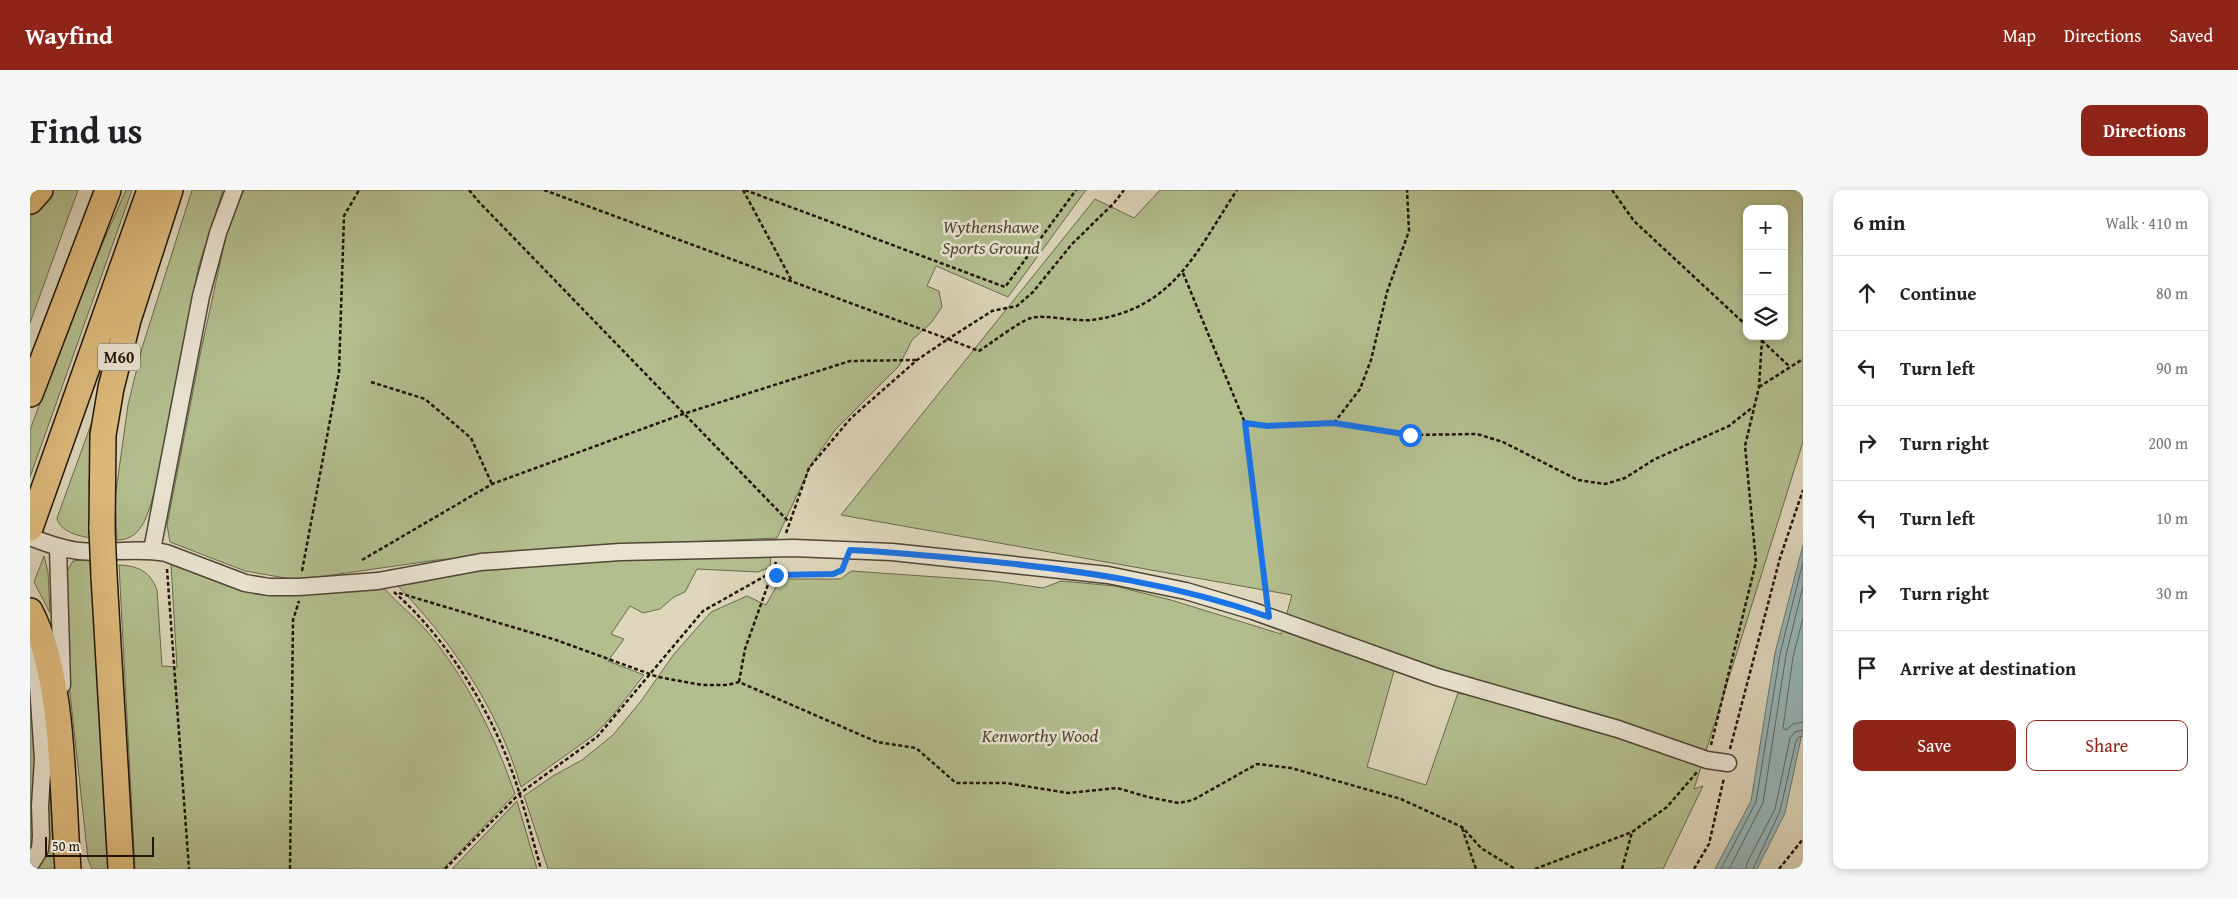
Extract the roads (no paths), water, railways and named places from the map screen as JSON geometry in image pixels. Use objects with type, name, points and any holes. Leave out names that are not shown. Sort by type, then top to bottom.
[{"type":"highway","points":[[30,201],[40,190]]},
{"type":"highway","points":[[30,394],[108,190]]},
{"type":"highway","name":"M60","points":[[30,528],[150,190]]},
{"type":"highway","name":"M60","points":[[121,869],[102,529],[103,435],[111,388],[128,320],[170,190]]},
{"type":"highway","points":[[30,611],[44,649],[52,685],[61,751],[68,869]]},
{"type":"lane","points":[[159,551],[202,296],[218,233],[234,190]]},
{"type":"lane","points":[[30,537],[58,548],[81,551],[159,551],[245,582],[269,587],[302,587],[378,581],[481,562],[620,552],[781,548],[892,552],[1108,575],[1186,591],[1269,617],[1438,677],[1618,729],[1707,760],[1728,763]]},
{"type":"lane","points":[[58,548],[63,710],[61,751]]},
{"type":"lane","points":[[30,648],[38,670],[42,758],[40,806],[42,836],[40,849],[30,865]]},
{"type":"water","points":[[1803,545],[1803,729],[1785,813],[1757,869],[1715,869],[1751,801],[1775,653]]},
{"type":"park label","name":"Wythenshawe Sports Ground","points":[[991,237]]},
{"type":"park label","name":"Kenworthy Wood","points":[[1040,736]]}]
